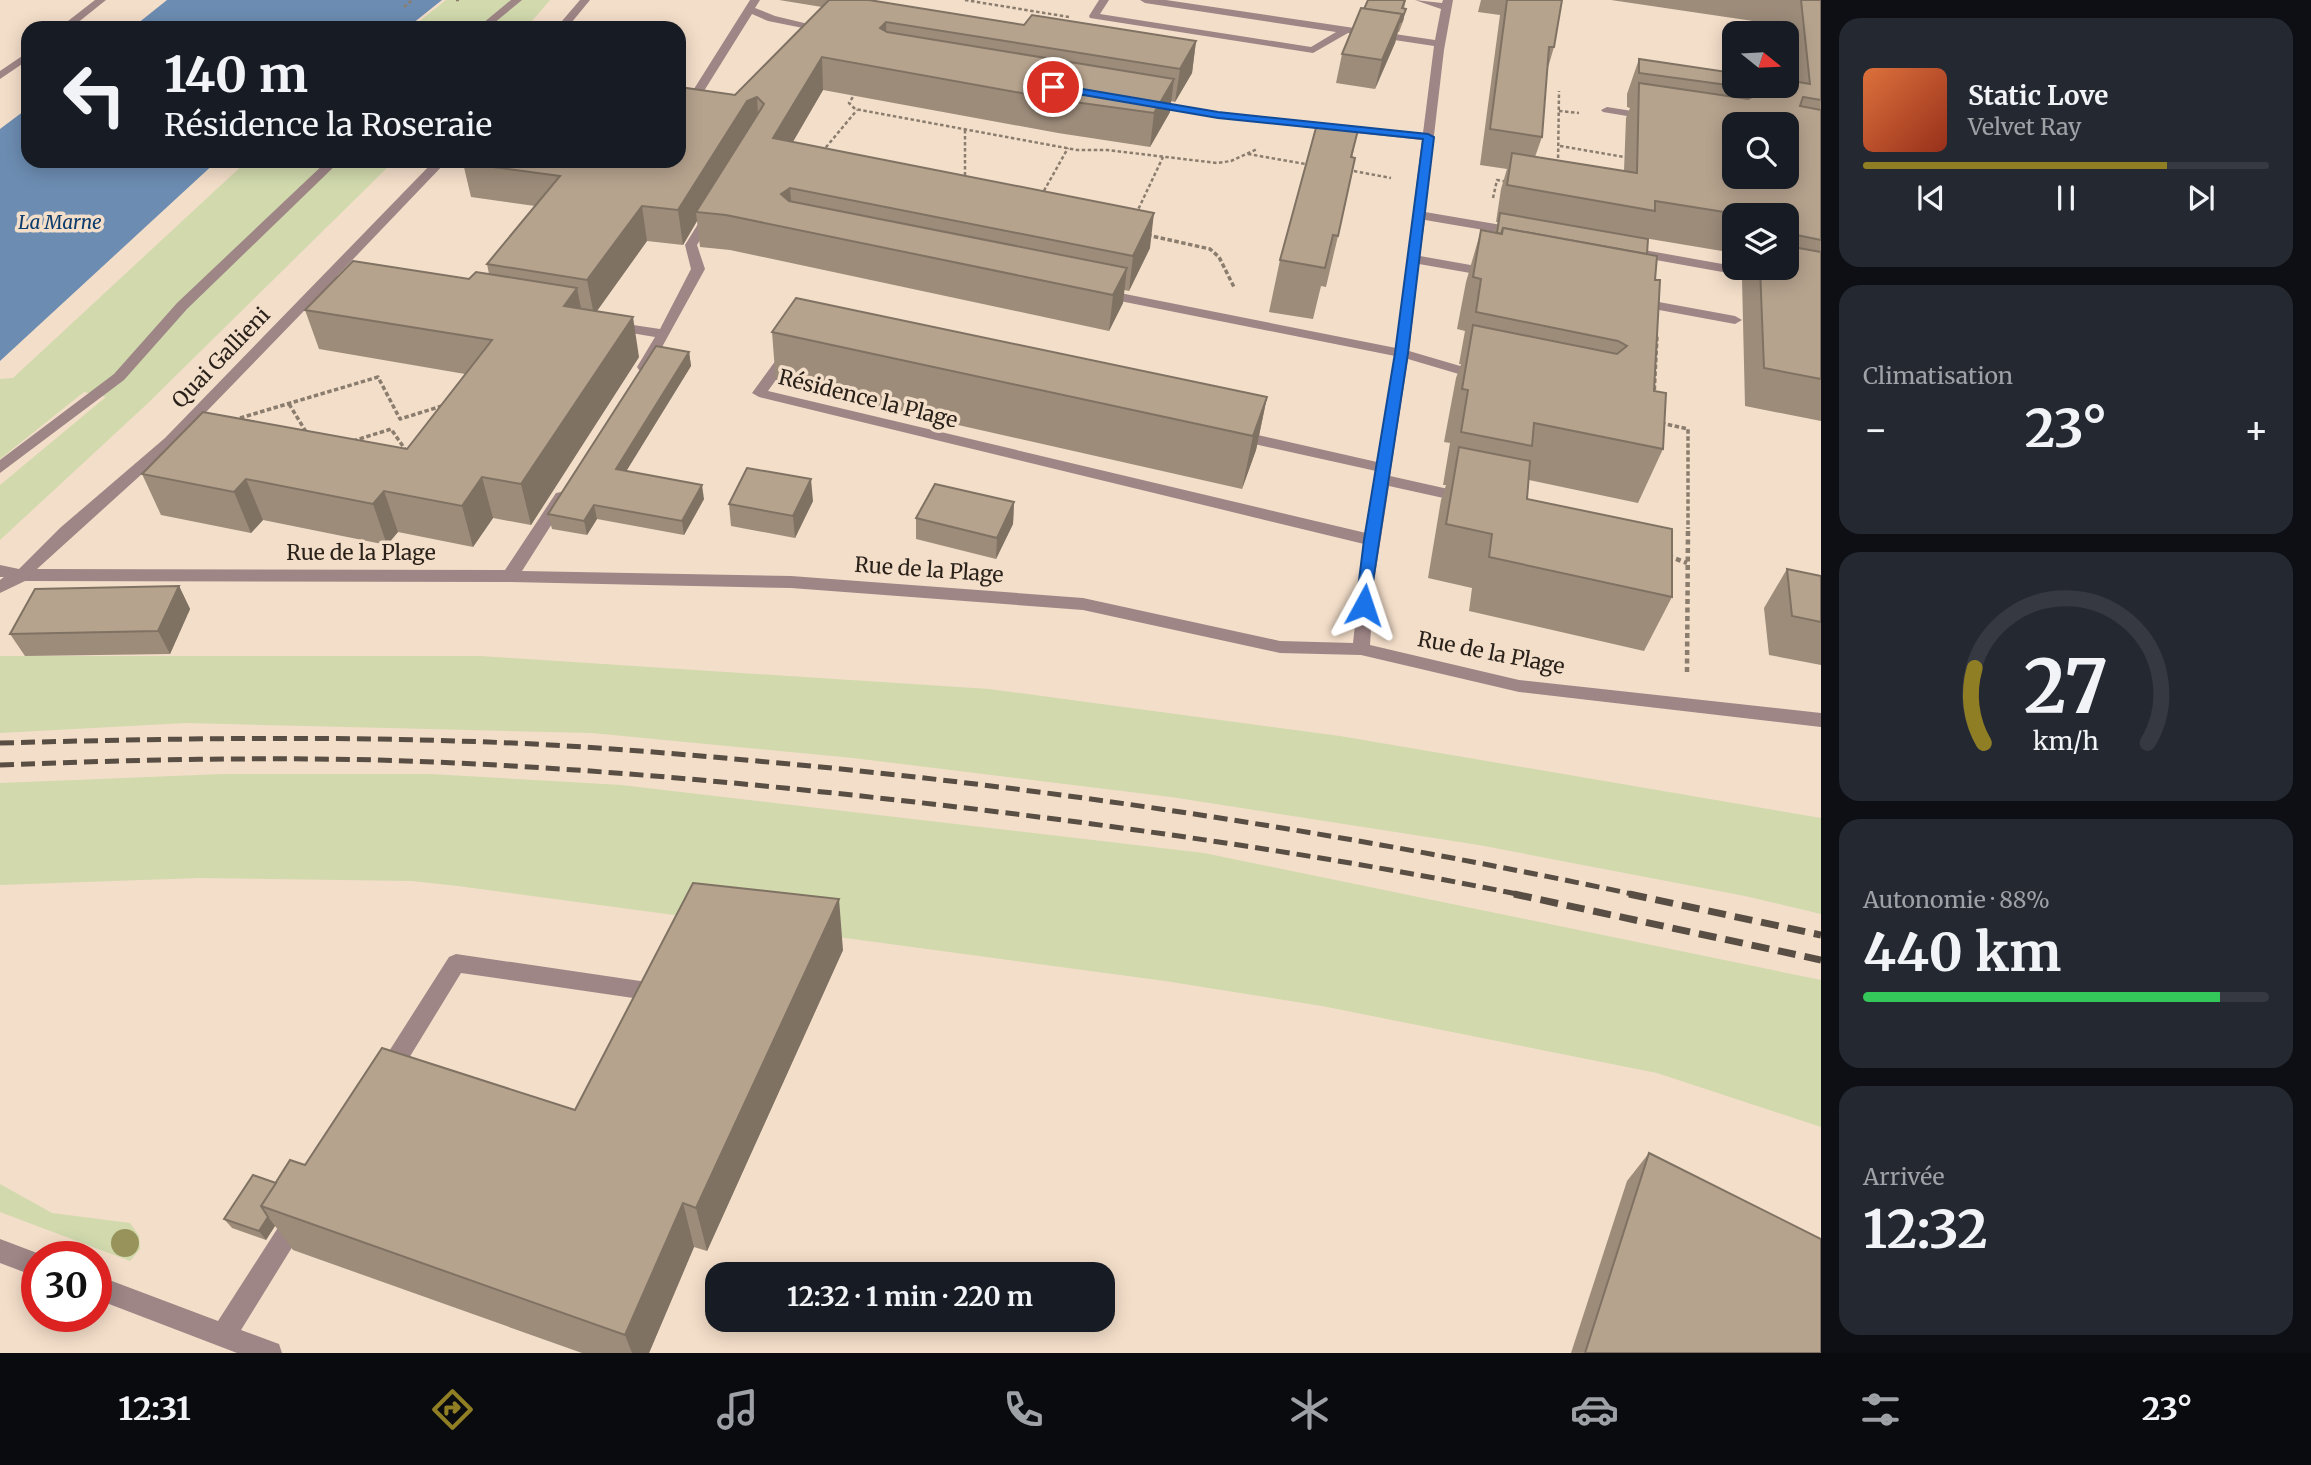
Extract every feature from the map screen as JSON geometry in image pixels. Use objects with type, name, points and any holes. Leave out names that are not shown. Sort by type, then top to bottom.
[{"type":"street","points":[[73,21],[101,0]]},
{"type":"street","points":[[491,21],[517,0]]},
{"type":"street","points":[[567,21],[585,0]]},
{"type":"street","points":[[1104,0],[1094,16],[1313,50],[1346,30]]},
{"type":"street","points":[[1145,0],[1440,44]]},
{"type":"street","points":[[1361,649],[1371,540],[1402,353],[1447,4],[1419,0]]},
{"type":"street","points":[[714,108],[700,106],[693,100],[752,4],[772,19],[820,28],[812,38]]},
{"type":"street","points":[[0,76],[21,60]]},
{"type":"street","points":[[1135,101],[1218,115],[1428,137]]},
{"type":"street","points":[[1606,110],[1658,118]]},
{"type":"street","points":[[0,468],[119,377],[182,306],[327,168]]},
{"type":"street","name":"Quai Gallieni","points":[[22,575],[184,425],[434,168]]},
{"type":"street","points":[[635,380],[664,334],[698,269],[691,245],[718,201]]},
{"type":"street","points":[[1419,215],[1528,234]]},
{"type":"street","points":[[1621,250],[1722,268]]},
{"type":"street","points":[[1413,259],[1501,275]]},
{"type":"street","points":[[327,278],[377,286]]},
{"type":"street","points":[[1089,290],[1402,353],[1463,373],[1489,378]]},
{"type":"street","points":[[1619,299],[1735,320]]},
{"type":"street","points":[[596,323],[664,334]]},
{"type":"street","name":"Résidence la Plage","points":[[799,337],[759,393],[1371,540]]},
{"type":"street","points":[[1217,431],[1479,501]]},
{"type":"street","points":[[510,576],[569,484]]},
{"type":"street","name":"Rue de la Plage","points":[[0,571],[22,575],[510,576],[791,582],[1083,604],[1280,647],[1361,649],[1519,686],[1821,720]]},
{"type":"street","points":[[0,587],[22,575]]},
{"type":"street","points":[[377,1090],[456,963],[648,991]]},
{"type":"street","points":[[223,1335],[305,1205]]},
{"type":"street","points":[[0,1251],[21,1259]]},
{"type":"street","points":[[112,1293],[270,1353]]},
{"type":"path","points":[[404,7],[412,0]]},
{"type":"path","points":[[965,0],[1073,18],[1094,16]]},
{"type":"path","points":[[860,88],[849,103],[849,106],[857,110],[1068,148],[1217,163],[1247,154],[1308,125]]},
{"type":"path","points":[[1557,168],[1560,146],[1559,92]]},
{"type":"path","points":[[817,158],[857,110]]},
{"type":"path","points":[[958,187],[966,178],[965,130]]},
{"type":"path","points":[[1560,146],[1640,159]]},
{"type":"path","points":[[1038,203],[1068,148]]},
{"type":"path","points":[[1247,154],[1313,165]]},
{"type":"path","points":[[1132,222],[1163,157]]},
{"type":"path","points":[[1339,169],[1423,183]]},
{"type":"path","points":[[1488,226],[1497,180],[1515,183]]},
{"type":"path","points":[[1030,191],[1043,193]]},
{"type":"path","points":[[1140,233],[1210,249],[1219,257],[1251,324]]},
{"type":"path","points":[[1653,408],[1659,307]]},
{"type":"path","points":[[184,425],[229,421],[378,377],[400,419]]},
{"type":"path","points":[[342,445],[391,429],[400,419],[449,403]]},
{"type":"path","points":[[289,404],[312,443]]},
{"type":"path","points":[[1653,421],[1688,429],[1687,673]]},
{"type":"path","points":[[391,429],[410,457]]},
{"type":"path","points":[[1661,554],[1687,563]]},
{"type":"green space","points":[[446,0],[550,0],[532,21],[420,21]]},
{"type":"green space","points":[[239,168],[387,168],[147,404],[0,540],[0,485],[106,397],[84,392],[0,459],[0,379],[13,378]]},
{"type":"green space","points":[[0,656],[480,656],[989,689],[1340,736],[1821,818],[1821,914],[1745,896],[1479,845],[1171,797],[853,758],[592,733],[186,723],[0,733]]},
{"type":"green space","points":[[223,774],[430,774],[621,785],[1204,853],[1821,980],[1821,1127],[1657,1073],[1322,1006],[1165,981],[458,886],[412,881],[199,878],[0,885],[0,783]]},
{"type":"green space","points":[[0,1184],[52,1213],[130,1223],[139,1236],[140,1249],[130,1261],[112,1254],[112,1241],[77,1241],[0,1212]]},
{"type":"water","points":[[167,0],[442,0],[416,21],[141,21]]},
{"type":"water","name":"La Marne","points":[[21,113],[21,168],[209,168],[0,361],[0,129]]},
{"type":"building","points":[[829,0],[869,0],[1024,25],[1032,15],[1196,41],[1180,69],[886,22],[880,28],[887,32],[1174,79],[1154,113],[1060,100],[822,57],[773,138],[1154,213],[1133,256],[790,188],[781,194],[789,201],[1127,268],[1113,295],[726,215],[696,212],[764,104],[757,97],[747,101],[678,210],[642,206],[587,280],[487,264],[560,176],[500,168],[686,168],[686,88],[735,95]]},
{"type":"building","points":[[1368,0],[1405,0],[1402,8],[1406,9],[1401,22],[1402,14],[1364,9]]},
{"type":"building","points":[[1507,0],[1562,0],[1554,47],[1549,47],[1542,137],[1490,129]]},
{"type":"building","points":[[1801,0],[1821,0],[1821,100],[1803,97],[1800,106],[1821,110],[1821,240],[1799,235],[1799,203],[1722,203],[1722,212],[1655,201],[1655,211],[1507,185],[1512,153],[1637,173],[1639,83],[1722,95],[1722,98],[1799,98],[1799,82],[1810,84]]},
{"type":"building","points":[[1361,8],[1402,14],[1382,60],[1342,54]]},
{"type":"building","points":[[1639,59],[1722,71],[1722,84],[1639,73]]},
{"type":"building","points":[[1317,124],[1358,130],[1351,157],[1355,158],[1338,236],[1333,235],[1325,268],[1280,260]]},
{"type":"building","points":[[1500,213],[1648,239],[1647,254],[1503,228],[1501,234],[1497,233]]},
{"type":"building","points":[[1503,228],[1657,256],[1655,280],[1660,280],[1654,391],[1666,393],[1663,449],[1534,423],[1532,446],[1461,432],[1468,390],[1462,389],[1473,325],[1617,354],[1627,346],[1618,341],[1476,312],[1481,279],[1473,277],[1481,230],[1502,234]]},
{"type":"building","points":[[1799,248],[1821,252],[1821,379],[1764,368],[1760,280],[1799,280]]},
{"type":"building","points":[[353,261],[469,279],[476,272],[577,288],[564,306],[633,317],[521,484],[482,477],[462,506],[384,491],[373,504],[246,479],[234,492],[142,474],[203,412],[407,449],[492,340],[305,310]]},
{"type":"building","points":[[796,298],[1267,397],[1253,436],[772,332]]},
{"type":"building","points":[[656,346],[689,352],[616,469],[702,485],[682,521],[594,505],[584,521],[548,514]]},
{"type":"building","points":[[1459,447],[1530,461],[1527,499],[1672,529],[1672,597],[1489,557],[1492,534],[1446,524]]},
{"type":"building","points":[[747,468],[811,479],[793,516],[729,504]]},
{"type":"building","points":[[935,484],[1014,502],[997,538],[916,518]]},
{"type":"building","points":[[1787,569],[1821,576],[1821,622],[1792,616]]},
{"type":"building","points":[[179,586],[158,631],[10,634],[35,589]]},
{"type":"building","points":[[693,883],[839,899],[696,1208],[683,1203],[625,1335],[261,1206],[290,1160],[305,1165],[382,1048],[575,1110]]},
{"type":"building","points":[[1649,1153],[1821,1239],[1821,1353],[1585,1353]]},
{"type":"building","points":[[253,1175],[276,1183],[261,1206],[268,1217],[259,1231],[224,1219]]},
{"type":"railway","points":[[0,743],[228,739],[500,742],[811,766],[1019,789],[1226,819],[1432,854],[1637,895]]},
{"type":"railway","points":[[0,765],[188,760],[377,760],[681,778],[908,801],[1118,828],[1321,858],[1522,895]]},
{"type":"railway","points":[[1514,894],[1821,960]]},
{"type":"railway","points":[[1629,894],[1821,935]]},
{"type":"route","points":[[1053,87],[1218,115],[1428,137],[1402,353],[1371,540],[1364,605]]}]
